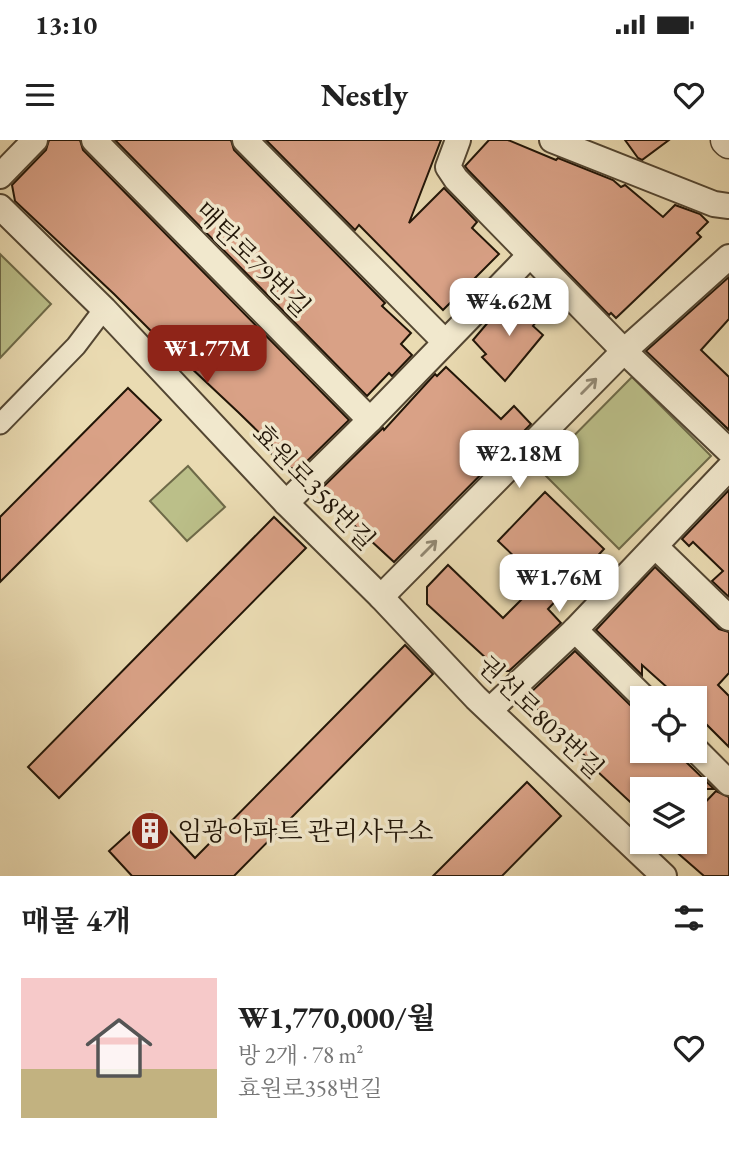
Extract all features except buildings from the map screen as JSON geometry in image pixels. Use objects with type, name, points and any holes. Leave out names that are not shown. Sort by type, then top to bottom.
[{"type":"street","points":[[0,176],[36,140]]},
{"type":"street","name":"매탄로79번길","points":[[94,140],[370,420]]},
{"type":"street","points":[[245,140],[445,342]]},
{"type":"street","points":[[458,140],[448,167],[456,179],[624,351],[729,451]]},
{"type":"street","points":[[552,140],[714,204],[729,206]]},
{"type":"street","name":"효원로358번길","points":[[0,207],[104,309],[286,503],[381,597]]},
{"type":"street","points":[[286,503],[530,255]]},
{"type":"street","points":[[381,597],[624,351],[729,257]]},
{"type":"street","points":[[0,424],[76,346],[104,309]]},
{"type":"street","points":[[490,710],[575,630],[729,468]]},
{"type":"street","points":[[656,547],[729,618]]},
{"type":"street","name":"권선로803번길","points":[[381,597],[476,698],[664,876]]},
{"type":"street","points":[[575,630],[632,686]]},
{"type":"street","points":[[707,761],[729,783]]},
{"type":"green space","points":[[0,254],[51,304],[0,358]]},
{"type":"green space","points":[[632,377],[711,456],[619,549],[540,470]]},
{"type":"green space","points":[[188,466],[225,507],[187,541],[150,501]]},
{"type":"place","name":"임광아파트 관리사무소","points":[[150,831]]}]
